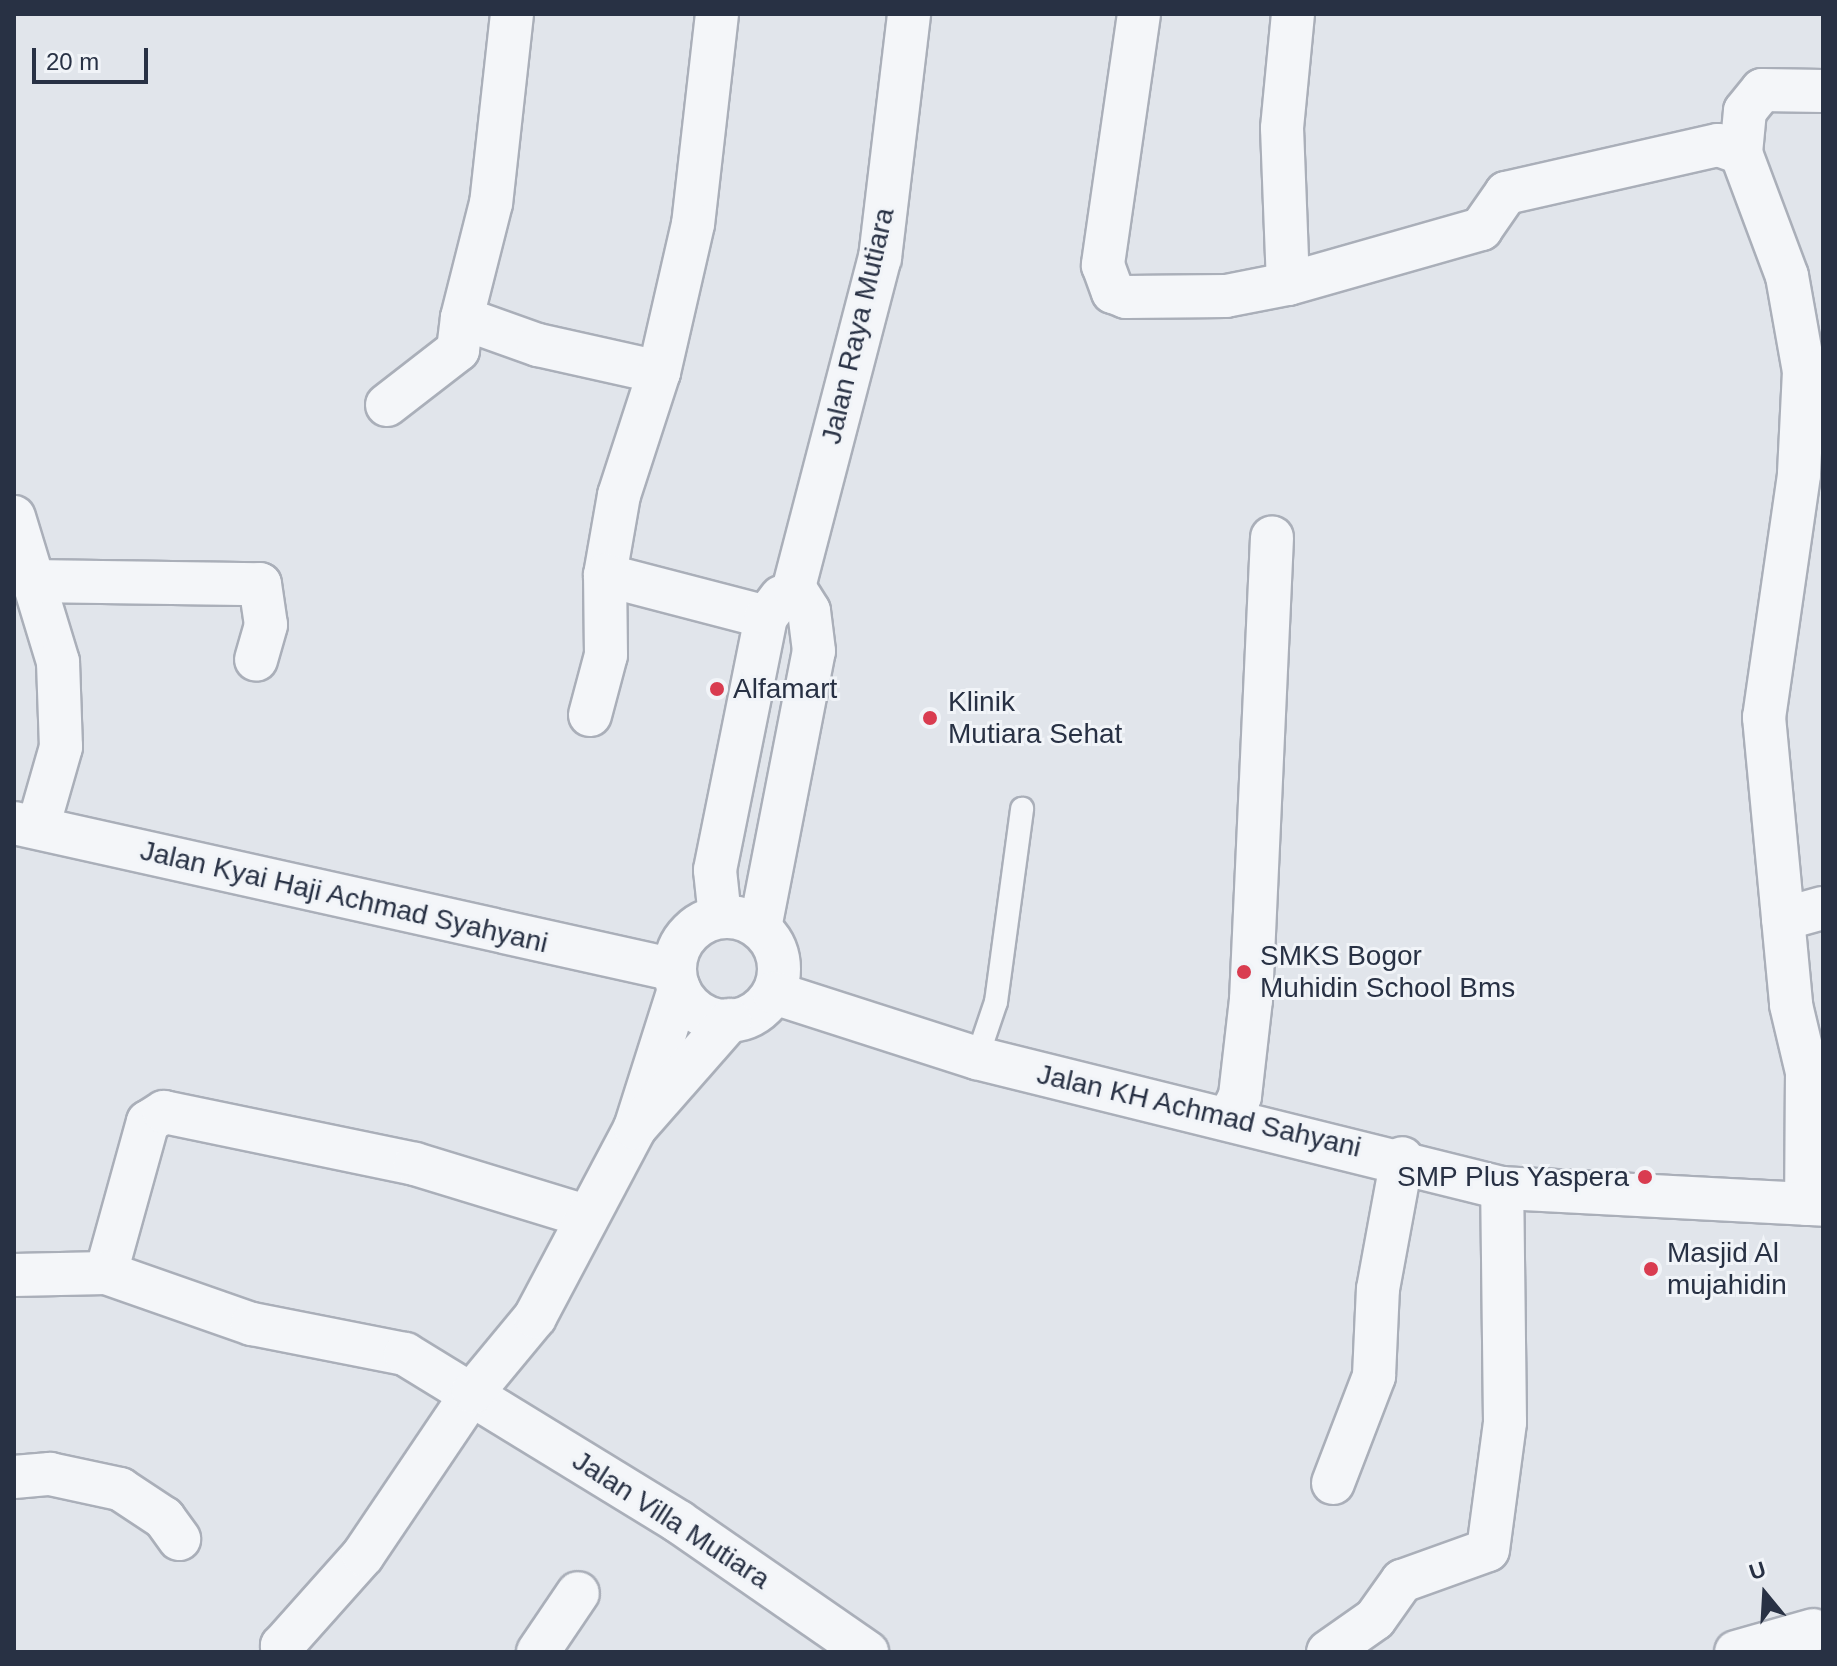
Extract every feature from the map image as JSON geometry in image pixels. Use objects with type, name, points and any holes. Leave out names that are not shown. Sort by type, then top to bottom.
[{"type":"street","points":[[387,405],[458,350],[462,318],[491,203],[512,14]]},
{"type":"street","points":[[590,715],[606,655],[605,575],[619,495],[659,372],[693,224],[717,14]]},
{"type":"street","name":"Jalan Raya Mutiara","points":[[794,587],[880,258],[909,14]]},
{"type":"street","points":[[1139,14],[1105,281],[1126,297],[1176,298],[1288,284],[1481,229],[1506,193],[1718,145],[1741,153]]},
{"type":"street","points":[[1288,284],[1282,128],[1293,14]]},
{"type":"street","points":[[1815,1205],[1807,1072],[1791,1005],[1764,717],[1799,475],[1804,371],[1787,276],[1741,153],[1745,111],[1762,90],[1823,91]]},
{"type":"street","points":[[462,318],[538,345],[659,372]]},
{"type":"street","points":[[14,517],[31,581],[53,633],[60,733],[26,825]]},
{"type":"street","points":[[1230,1116],[1240,1096],[1251,1000],[1272,537]]},
{"type":"street","points":[[605,575],[766,617]]},
{"type":"street","points":[[31,581],[260,584],[266,625],[256,660]]},
{"type":"street","points":[[285,1652],[282,1646],[313,1619],[473,1392],[535,1317],[585,1216],[635,1128],[730,1020],[763,1007],[774,993],[778,958],[760,928],[814,651],[809,611],[794,587],[766,617],[715,870],[720,917]]},
{"type":"street","name":"Jalan Kyai Haji Achmad Syahyani","points":[[26,825],[677,979]]},
{"type":"street","points":[[1783,919],[1823,908]]},
{"type":"street","points":[[635,1128],[677,979],[683,941],[720,917],[760,928]]},
{"type":"street","points":[[677,979],[700,1013],[730,1020]]},
{"type":"street","name":"Jalan KH Achmad Sahyani","points":[[774,993],[977,1058],[1402,1158],[1502,1188],[1815,1205]]},
{"type":"street","points":[[14,1275],[106,1273],[148,1122],[164,1112],[415,1164],[585,1216]]},
{"type":"street","points":[[1333,1483],[1374,1376],[1378,1289],[1402,1158]]},
{"type":"street","points":[[1328,1652],[1375,1619],[1402,1581],[1488,1550],[1505,1422],[1502,1188]]},
{"type":"street","name":"Jalan Villa Mutiara","points":[[106,1273],[252,1324],[405,1354],[473,1392],[867,1652]]},
{"type":"street","points":[[14,1477],[50,1474],[120,1489],[164,1518],[179,1539]]},
{"type":"street","points":[[538,1652],[578,1593]]},
{"type":"street","points":[[1736,1652],[1813,1630]]},
{"type":"lane","points":[[977,1058],[996,1002],[1022,809]]},
{"type":"place","name":"Alfamart","points":[[717,689]]},
{"type":"place","name":"Klinik Mutiara Sehat","points":[[930,718]]},
{"type":"place","name":"SMKS Bogor Muhidin School Bms","points":[[1244,972]]},
{"type":"place","name":"SMP Plus Yaspera","points":[[1645,1177]]},
{"type":"place","name":"Masjid Al mujahidin","points":[[1651,1269]]}]
